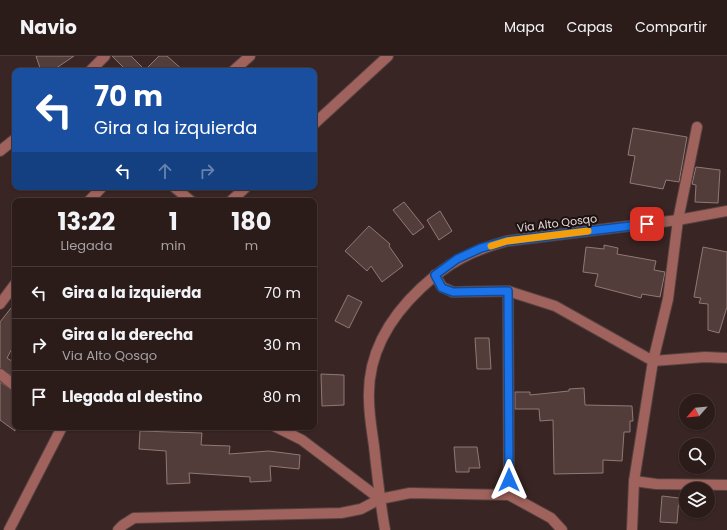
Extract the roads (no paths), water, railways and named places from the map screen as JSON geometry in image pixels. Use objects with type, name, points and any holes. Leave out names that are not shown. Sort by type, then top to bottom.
[{"type":"street","points":[[93,68],[105,56]]},
{"type":"street","points":[[236,68],[250,56]]},
{"type":"street","points":[[317,121],[388,56]]},
{"type":"street","points":[[632,530],[634,481],[653,361],[668,299],[678,220],[697,127]]},
{"type":"street","points":[[0,151],[12,141]]},
{"type":"street","points":[[92,198],[98,190]]},
{"type":"street","points":[[178,190],[187,198]]},
{"type":"street","points":[[234,198],[243,190]]},
{"type":"street","name":"Via Alto Qosqo","points":[[385,530],[369,400],[371,368],[377,349],[387,327],[400,310],[435,275],[457,259],[481,248],[507,241],[678,220],[727,211]]},
{"type":"street","points":[[435,275],[442,288],[453,292],[508,291],[555,306],[653,361],[705,357],[727,358]]},
{"type":"street","points":[[0,304],[12,288]]},
{"type":"street","points":[[508,291],[509,495]]},
{"type":"street","points":[[0,374],[12,384]]},
{"type":"street","points":[[9,530],[60,430]]},
{"type":"street","points":[[282,430],[302,440],[380,499]]},
{"type":"street","points":[[634,481],[656,484],[727,485]]},
{"type":"street","points":[[118,530],[134,518],[341,513],[361,509],[380,499],[410,493],[509,495],[551,518],[562,530]]}]
